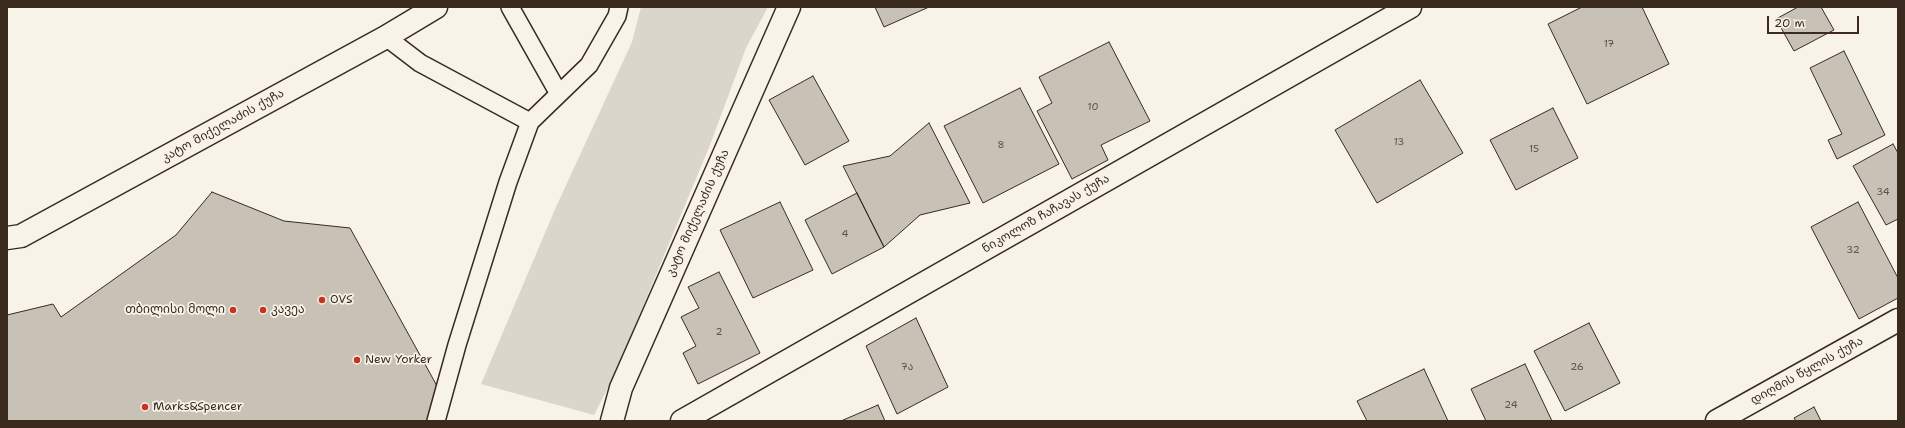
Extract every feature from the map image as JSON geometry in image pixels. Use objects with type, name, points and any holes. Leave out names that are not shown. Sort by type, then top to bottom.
[{"type":"street","name":"კატო მიქელაძის ქუჩა","points":[[7,238],[21,236],[386,37],[436,7]]},
{"type":"street","name":"კატო მიქელაძის ქუჩა","points":[[612,421],[621,388],[789,7]]},
{"type":"street","name":"ნიკოლოზ ჩაჩავას ქუჩა","points":[[682,421],[1410,7]]},
{"type":"street","name":"დიღმის წყლის ქუჩა","points":[[1717,421],[1898,320]]},
{"type":"lane","points":[[510,7],[559,94]]},
{"type":"lane","points":[[436,421],[457,345],[508,182],[530,122],[589,65],[617,16],[619,7]]},
{"type":"lane","points":[[386,37],[420,63],[530,122]]},
{"type":"shaded area","points":[[641,7],[768,7],[746,48],[710,145],[614,376],[594,415],[481,384],[556,207],[632,42]]},
{"type":"building","points":[[875,7],[929,7],[884,27]]},
{"type":"building","points":[[1582,7],[1642,7],[1669,64],[1587,104],[1548,24]]},
{"type":"building","points":[[1798,7],[1821,7],[1834,30],[1794,51],[1776,19]]},
{"type":"building","points":[[1109,42],[1150,121],[1101,145],[1108,160],[1072,179],[1037,111],[1052,103],[1039,77]]},
{"type":"building","points":[[1844,51],[1885,135],[1837,159],[1828,140],[1842,134],[1810,68]]},
{"type":"building","points":[[813,76],[849,141],[805,165],[769,100]]},
{"type":"building","points":[[1420,80],[1463,153],[1377,203],[1335,130]]},
{"type":"building","points":[[1020,88],[1059,164],[983,203],[944,126]]},
{"type":"building","points":[[1553,108],[1578,158],[1516,190],[1490,140]]},
{"type":"building","points":[[929,123],[970,203],[920,215],[884,247],[843,166],[890,156]]},
{"type":"building","points":[[1893,144],[1898,153],[1898,219],[1886,225],[1853,166]]},
{"type":"building","name":"თბილისი მოლი","points":[[212,192],[284,221],[350,228],[437,386],[427,421],[7,421],[7,315],[53,304],[61,317],[176,235]]},
{"type":"building","points":[[857,193],[884,247],[832,274],[805,220]]},
{"type":"building","points":[[780,202],[813,270],[753,298],[720,230]]},
{"type":"building","points":[[1858,202],[1898,278],[1898,298],[1859,319],[1811,227]]},
{"type":"building","points":[[719,272],[760,353],[698,384],[683,353],[696,346],[681,317],[699,308],[688,287]]},
{"type":"building","points":[[916,318],[948,387],[897,414],[866,346]]},
{"type":"building","points":[[1589,323],[1620,383],[1565,411],[1534,351]]},
{"type":"building","points":[[1525,364],[1552,421],[1486,421],[1471,389]]},
{"type":"building","points":[[1424,369],[1448,421],[1367,421],[1357,401]]},
{"type":"building","points":[[878,405],[885,421],[841,421]]},
{"type":"building","points":[[1814,407],[1821,421],[1796,421],[1794,418]]},
{"type":"place","name":"OVS","points":[[322,300]]},
{"type":"place","name":"თბილისი მოლი","points":[[233,310]]},
{"type":"place","name":"კავეა","points":[[263,310]]},
{"type":"place","name":"New Yorker","points":[[357,360]]},
{"type":"place","name":"Marks&Spencer","points":[[145,407]]}]
